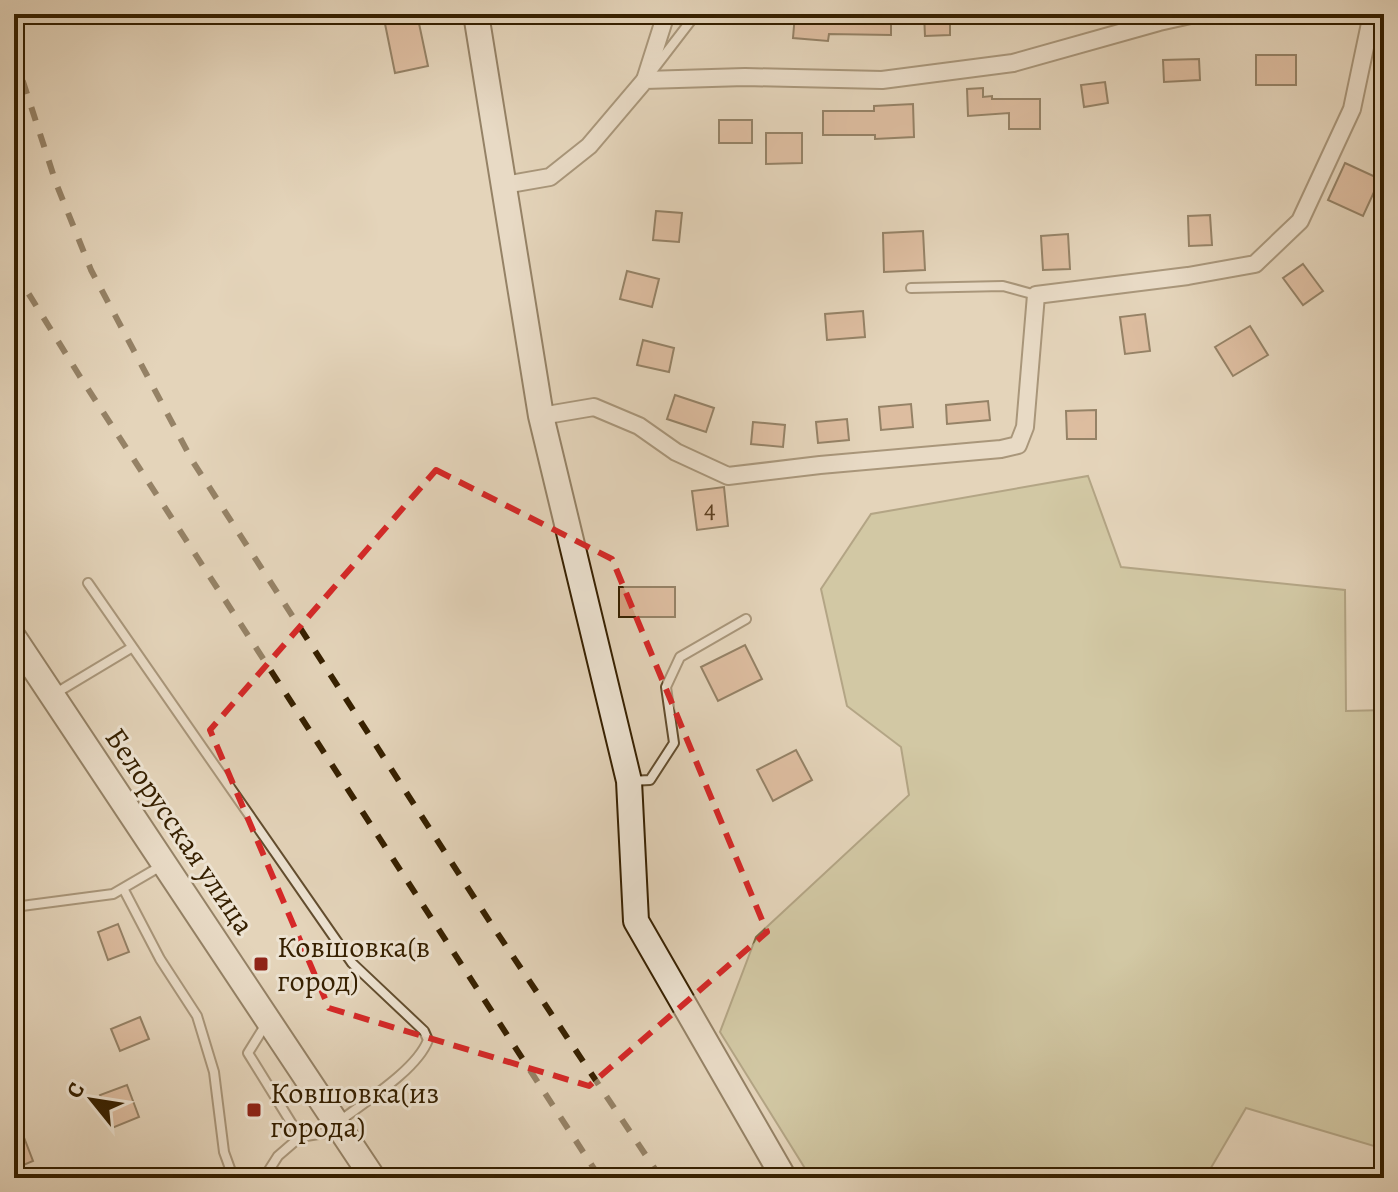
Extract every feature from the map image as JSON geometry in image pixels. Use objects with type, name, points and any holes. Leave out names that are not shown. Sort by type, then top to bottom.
[{"type":"street","points":[[476,14],[541,416],[629,781],[636,921],[784,1178]]},
{"type":"street","points":[[505,185],[550,177],[589,146],[645,80],[666,14]]},
{"type":"street","points":[[645,80],[745,77],[882,80],[1013,63],[1195,14]]},
{"type":"street","points":[[541,416],[594,407],[639,426],[676,452],[728,476],[1018,445],[1025,427],[1036,295],[1255,264],[1300,221],[1352,109],[1367,16]]},
{"type":"street","name":"Белорусская улица","points":[[14,638],[373,1178]]},
{"type":"lane","points":[[645,80],[696,14]]},
{"type":"lane","points":[[911,288],[1003,286],[1036,295]]},
{"type":"lane","points":[[88,583],[352,963],[424,1031],[428,1040],[424,1051],[339,1126],[300,1137],[278,1156],[264,1178]]},
{"type":"lane","points":[[629,781],[650,780],[674,743],[666,687],[680,657],[746,619]]},
{"type":"lane","points":[[52,696],[131,648]]},
{"type":"lane","points":[[14,907],[113,894],[164,864]]},
{"type":"lane","points":[[124,890],[160,959],[197,1016],[214,1072],[224,1152],[232,1174],[237,1178]]},
{"type":"lane","points":[[268,1020],[248,1053],[300,1137]]},
{"type":"highlighted area","points":[[436,470],[612,559],[767,932],[589,1086],[329,1008],[210,730]]},
{"type":"shaded area","points":[[1088,476],[1121,567],[1345,590],[1346,711],[1384,710],[1384,1149],[1246,1108],[1205,1178],[811,1178],[720,1032],[756,937],[909,795],[901,747],[847,706],[821,589],[871,514]]},
{"type":"building","points":[[383,14],[417,14],[428,66],[395,73]]},
{"type":"building","points":[[795,14],[859,19],[859,14],[891,14],[891,35],[829,34],[828,41],[793,38]]},
{"type":"building","points":[[924,14],[950,14],[950,35],[925,36]]},
{"type":"building","points":[[1256,55],[1296,55],[1296,85],[1256,85]]},
{"type":"building","points":[[1199,59],[1200,80],[1164,82],[1163,60]]},
{"type":"building","points":[[1105,82],[1108,103],[1084,107],[1081,85]]},
{"type":"building","points":[[983,88],[983,97],[992,96],[992,99],[1040,99],[1040,129],[1009,129],[1009,113],[968,116],[967,89]]},
{"type":"building","points":[[913,104],[914,137],[875,139],[875,135],[823,135],[823,111],[874,111],[874,106]]},
{"type":"building","points":[[719,120],[752,120],[752,143],[719,143]]},
{"type":"building","points":[[766,133],[802,133],[802,163],[766,164]]},
{"type":"building","points":[[1345,163],[1380,179],[1363,216],[1328,200]]},
{"type":"building","points":[[656,211],[682,213],[679,242],[653,240]]},
{"type":"building","points":[[1210,215],[1212,245],[1189,246],[1188,216]]},
{"type":"building","points":[[923,231],[925,270],[884,272],[883,233]]},
{"type":"building","points":[[1068,234],[1070,269],[1043,270],[1041,236]]},
{"type":"building","points":[[1303,264],[1323,291],[1303,305],[1283,278]]},
{"type":"building","points":[[627,271],[659,279],[652,307],[620,299]]},
{"type":"building","points":[[863,311],[865,337],[827,340],[825,314]]},
{"type":"building","points":[[1145,314],[1150,351],[1125,354],[1120,317]]},
{"type":"building","points":[[1250,326],[1268,355],[1233,376],[1215,347]]},
{"type":"building","points":[[643,340],[674,348],[669,372],[637,365]]},
{"type":"building","points":[[675,395],[714,408],[706,432],[667,419]]},
{"type":"building","points":[[988,401],[990,420],[947,424],[946,405]]},
{"type":"building","points":[[911,404],[913,427],[881,430],[879,407]]},
{"type":"building","points":[[1096,410],[1096,439],[1067,439],[1066,411]]},
{"type":"building","points":[[847,419],[849,440],[818,443],[816,422]]},
{"type":"building","points":[[753,422],[785,425],[783,447],[751,444]]},
{"type":"building","points":[[724,487],[728,526],[697,530],[692,491]]},
{"type":"building","points":[[619,587],[675,587],[675,617],[619,617]]},
{"type":"building","points":[[745,645],[762,679],[718,701],[701,667]]},
{"type":"building","points":[[796,750],[812,780],[773,801],[757,770]]},
{"type":"building","points":[[118,924],[129,952],[108,960],[98,932]]},
{"type":"building","points":[[140,1017],[149,1039],[120,1051],[111,1029]]},
{"type":"building","points":[[127,1085],[139,1117],[112,1128],[100,1095]]},
{"type":"building","points":[[14,1115],[33,1161],[14,1169]]},
{"type":"railway","points":[[14,54],[56,183],[91,270],[193,462],[490,922],[661,1178]]},
{"type":"railway","points":[[14,270],[600,1178]]},
{"type":"place","name":"Ковшовка(в город)","points":[[261,964]]},
{"type":"place","name":"Ковшовка(из города)","points":[[254,1110]]}]
